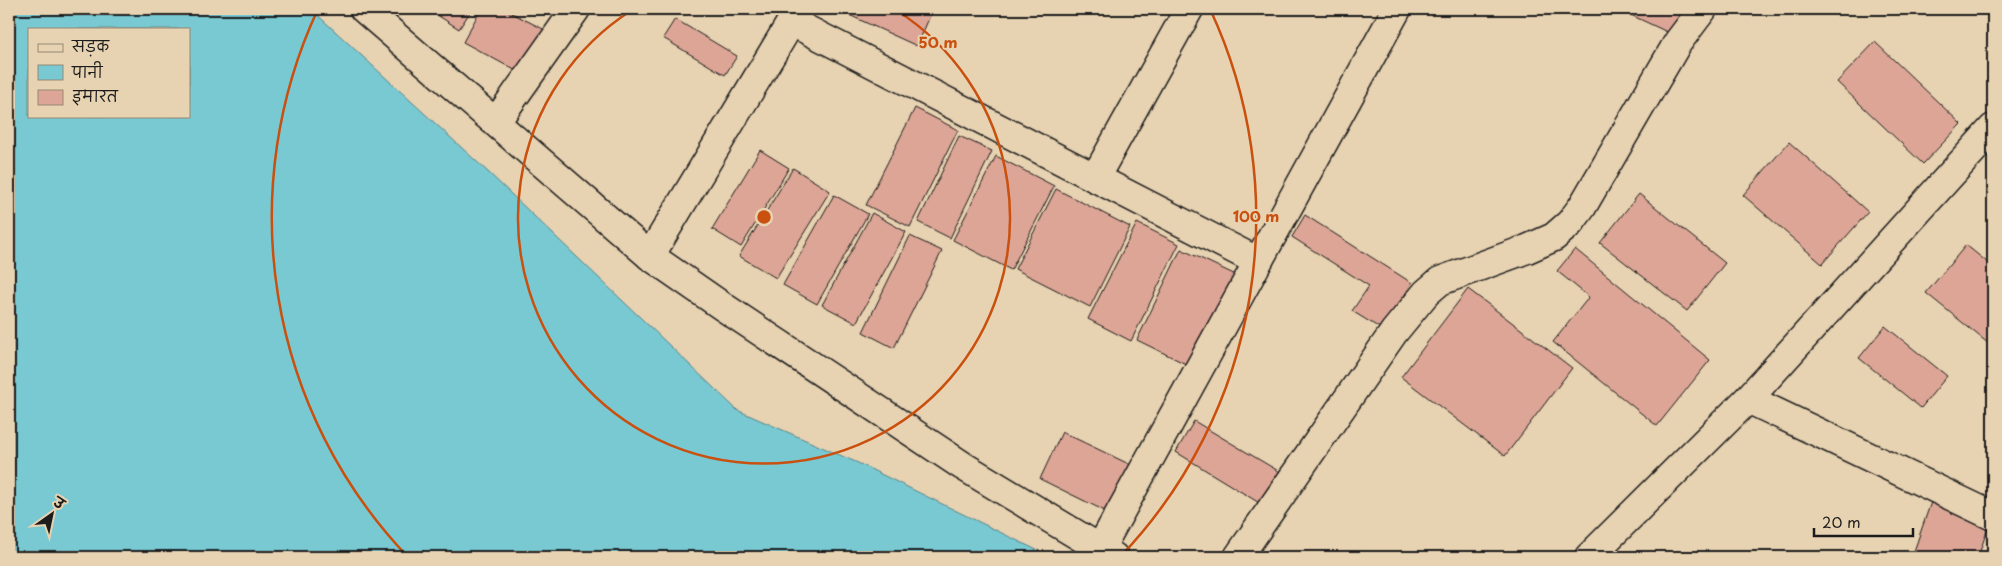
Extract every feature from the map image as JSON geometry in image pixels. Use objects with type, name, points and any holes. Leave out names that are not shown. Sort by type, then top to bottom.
[{"type":"street","points":[[364,9],[650,256],[722,306],[955,460],[1107,553],[1257,261],[1398,9]]},
{"type":"street","points":[[496,122],[576,9]]},
{"type":"street","points":[[1095,178],[1189,9]]},
{"type":"street","points":[[1238,557],[1394,332],[1426,293],[1440,282],[1526,250],[1554,237],[1570,223],[1582,207],[1678,42],[1703,9]]},
{"type":"street","points":[[650,256],[795,15],[1095,178],[1257,261]]},
{"type":"street","points":[[1589,557],[1748,399],[1993,128]]},
{"type":"street","points":[[1748,399],[1993,516]]},
{"type":"water","points":[[9,9],[311,9],[488,172],[737,410],[858,463],[1051,557],[9,557]]},
{"type":"building","points":[[428,9],[472,9],[459,29]]},
{"type":"building","points":[[481,9],[504,9],[545,30],[522,74],[463,42]]},
{"type":"building","points":[[849,9],[933,9],[917,46],[847,14]]},
{"type":"building","points":[[1618,9],[1678,9],[1687,13],[1676,36]]},
{"type":"building","points":[[675,19],[737,56],[725,75],[663,38]]},
{"type":"building","points":[[1875,42],[1961,124],[1923,164],[1837,82]]},
{"type":"building","points":[[915,108],[958,130],[910,227],[866,205]]},
{"type":"building","points":[[959,136],[992,151],[950,238],[918,222]]},
{"type":"building","points":[[1789,142],[1868,212],[1822,264],[1743,195]]},
{"type":"building","points":[[760,150],[789,168],[741,247],[712,229]]},
{"type":"building","points":[[996,156],[1054,186],[1011,270],[953,240]]},
{"type":"building","points":[[793,168],[830,191],[776,278],[739,256]]},
{"type":"building","points":[[1056,189],[1130,227],[1090,307],[1015,269]]},
{"type":"building","points":[[1639,194],[1725,263],[1687,311],[1600,243]]},
{"type":"building","points":[[834,195],[868,214],[817,304],[783,285]]},
{"type":"building","points":[[872,213],[906,232],[856,323],[822,305]]},
{"type":"building","points":[[1305,215],[1412,283],[1383,330],[1352,311],[1369,286],[1292,237]]},
{"type":"building","points":[[1137,223],[1179,244],[1131,341],[1088,319]]},
{"type":"building","points":[[910,236],[942,251],[894,348],[863,332]]},
{"type":"building","points":[[1966,245],[1993,267],[1993,339],[1989,344],[1926,293]]},
{"type":"building","points":[[1181,249],[1238,276],[1194,368],[1137,340]]},
{"type":"building","points":[[1575,249],[1710,360],[1657,426],[1553,342],[1589,297],[1557,271]]},
{"type":"building","points":[[1468,289],[1572,368],[1505,456],[1401,377]]},
{"type":"building","points":[[1885,326],[1947,376],[1921,408],[1859,358]]},
{"type":"building","points":[[1194,421],[1280,472],[1261,504],[1176,452]]},
{"type":"building","points":[[1062,432],[1131,465],[1109,513],[1040,479]]},
{"type":"building","points":[[1931,502],[1990,522],[1978,557],[1912,557]]}]
